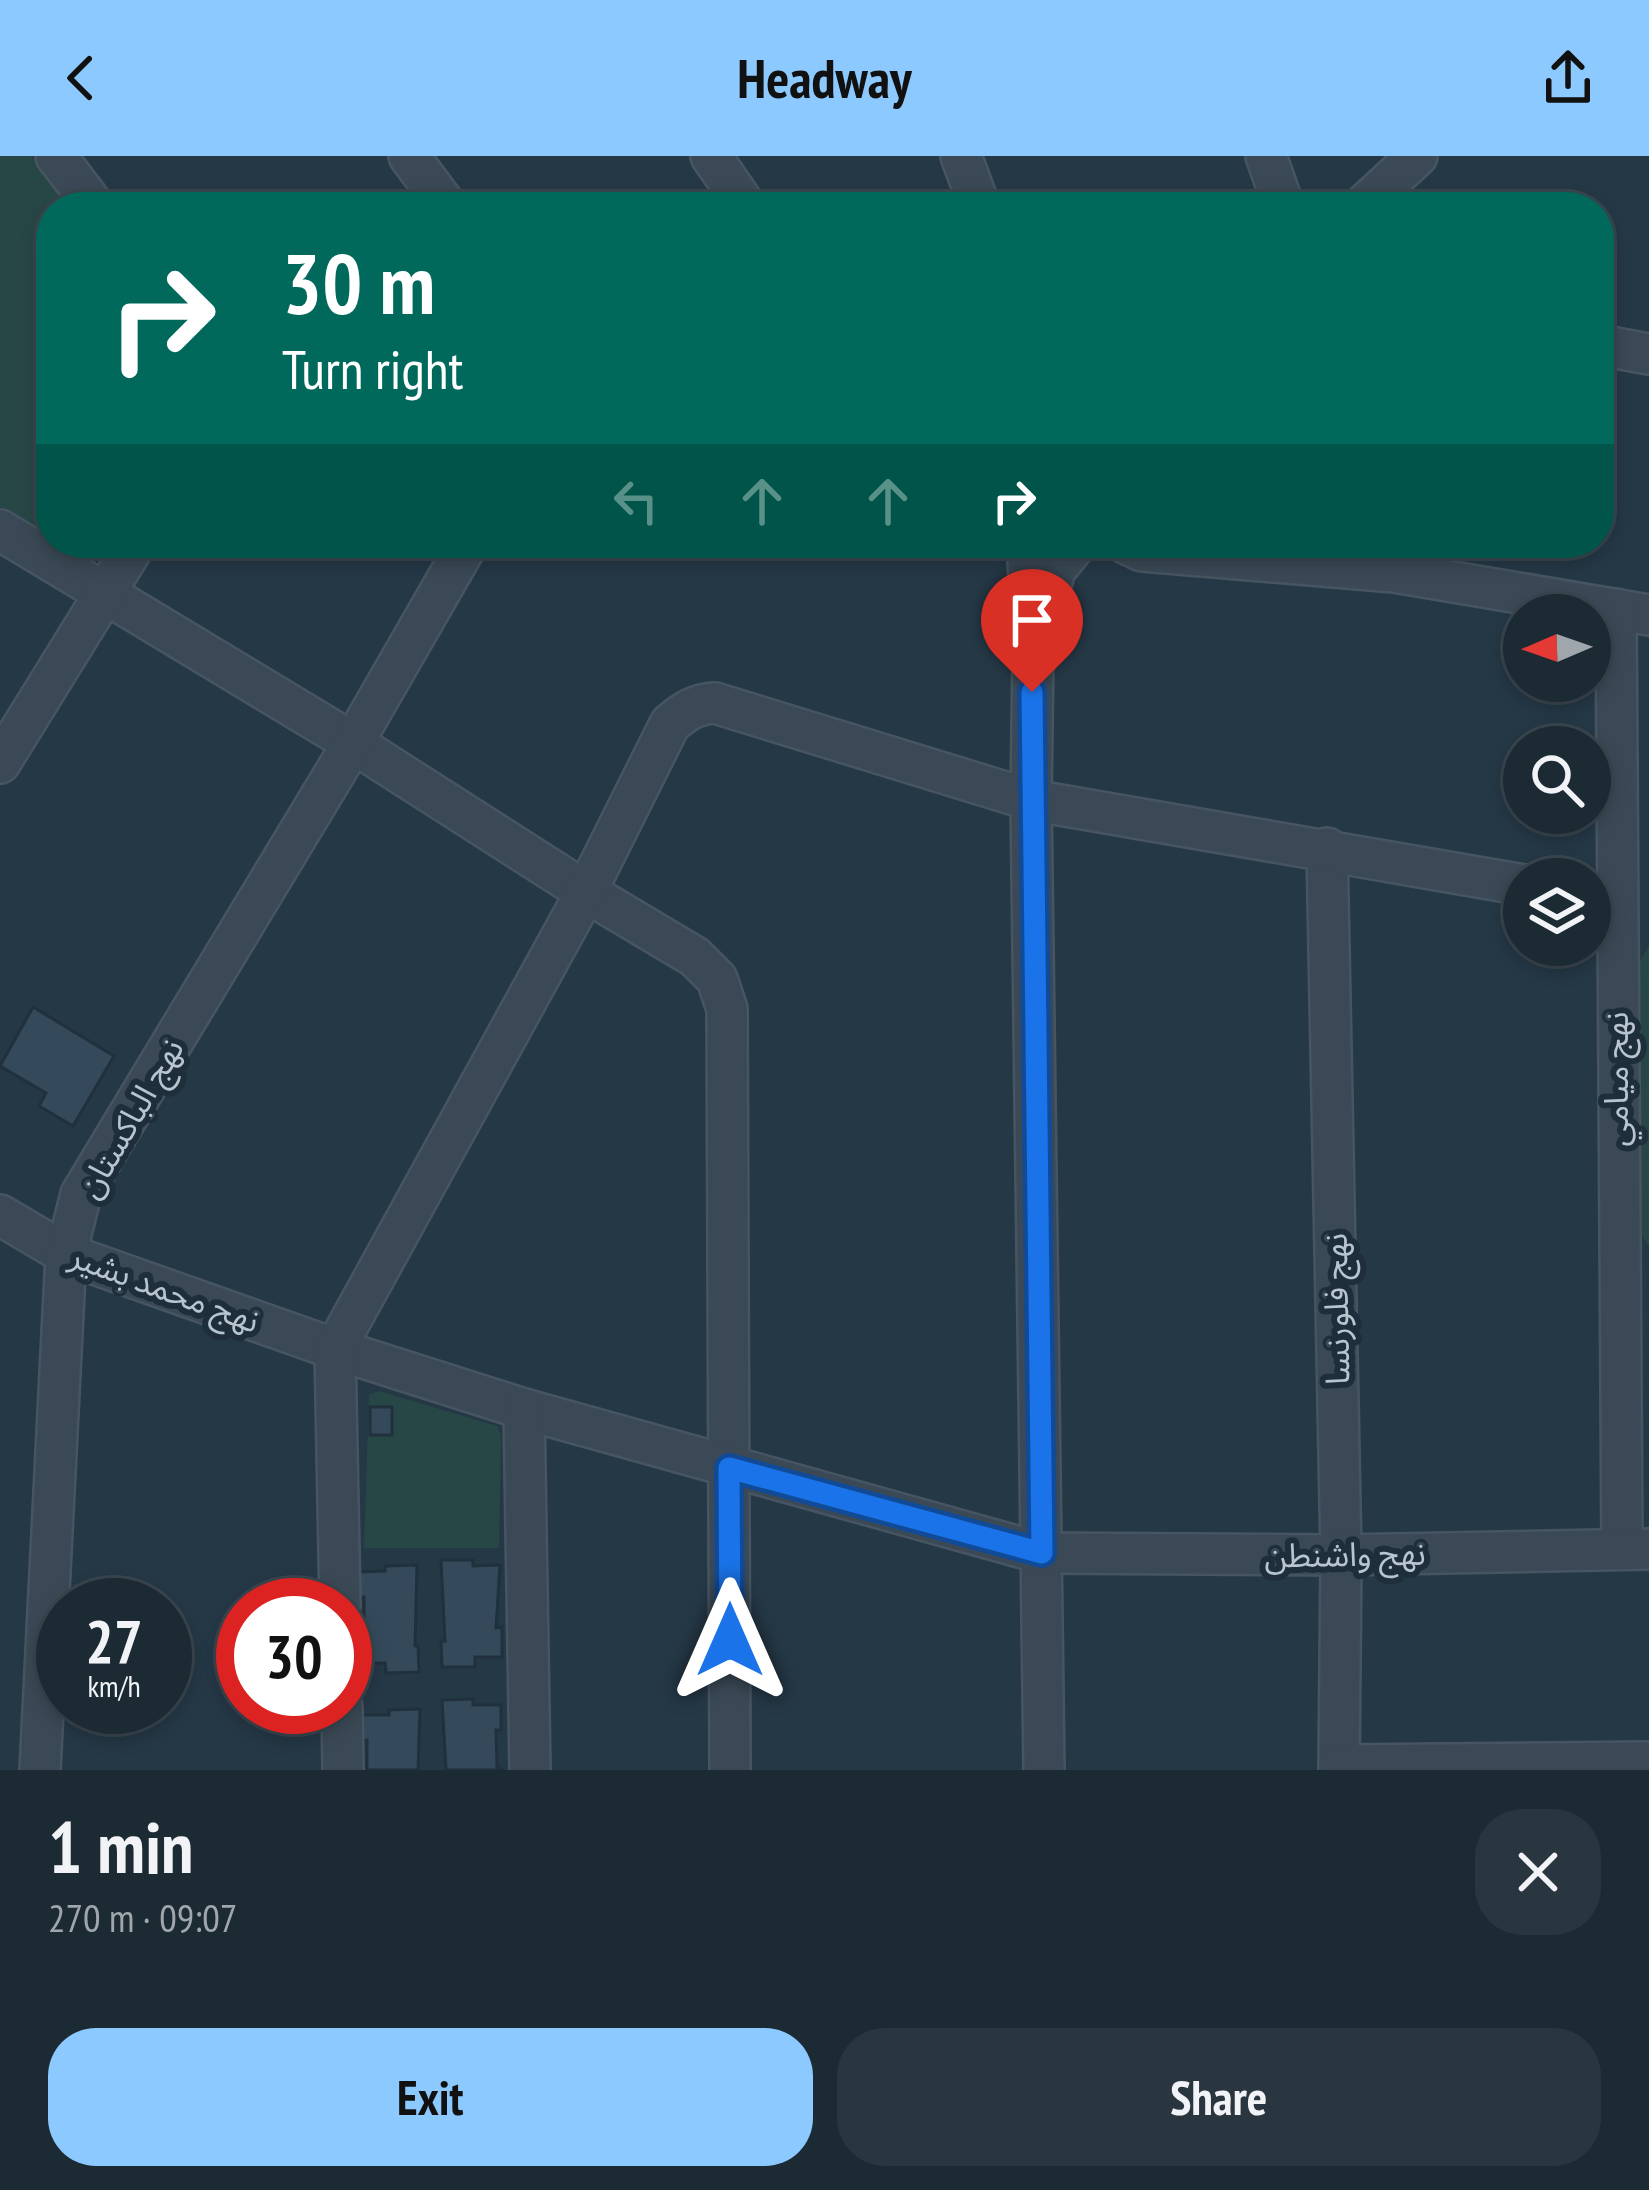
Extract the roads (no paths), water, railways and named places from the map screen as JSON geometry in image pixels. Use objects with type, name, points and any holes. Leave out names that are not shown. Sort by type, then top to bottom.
[{"type":"street","points":[[56,156],[84,192]]},
{"type":"street","points":[[409,156],[436,192]]},
{"type":"street","points":[[711,156],[736,192]]},
{"type":"street","points":[[961,156],[974,192]]},
{"type":"street","points":[[1266,156],[1279,192]]},
{"type":"street","points":[[1377,192],[1417,156]]},
{"type":"street","points":[[1614,348],[1649,354]]},
{"type":"street","points":[[0,530],[36,552]]},
{"type":"street","points":[[45,558],[695,957],[717,979],[727,1010],[730,1770]]},
{"type":"street","points":[[0,763],[127,558]]},
{"type":"street","name":"نهج الباكستان","points":[[40,1770],[66,1254],[81,1194],[459,558]]},
{"type":"street","points":[[1028,558],[1033,656],[1044,1770]]},
{"type":"street","points":[[1033,656],[1055,570],[1065,558]]},
{"type":"street","points":[[1234,558],[1394,572],[1632,612]]},
{"type":"street","points":[[1350,558],[1394,572]]},
{"type":"street","name":"نهج ميامي","points":[[1632,612],[1618,902],[1633,1280],[1635,1549]]},
{"type":"street","points":[[339,1578],[335,1349],[586,892],[670,724],[700,704],[715,703],[1031,800],[1503,881]]},
{"type":"street","name":"نهج فلورنسا","points":[[1327,848],[1341,1555],[1339,1767]]},
{"type":"street","name":"نهج محمد بشير","points":[[0,1216],[66,1254],[335,1349],[729,1468]]},
{"type":"street","points":[[524,1409],[530,1770]]},
{"type":"street","name":"نهج واشنطن","points":[[729,1468],[1042,1553],[1341,1555],[1635,1549]]},
{"type":"street","points":[[342,1734],[343,1770]]},
{"type":"street","points":[[1339,1767],[1649,1762]]}]
